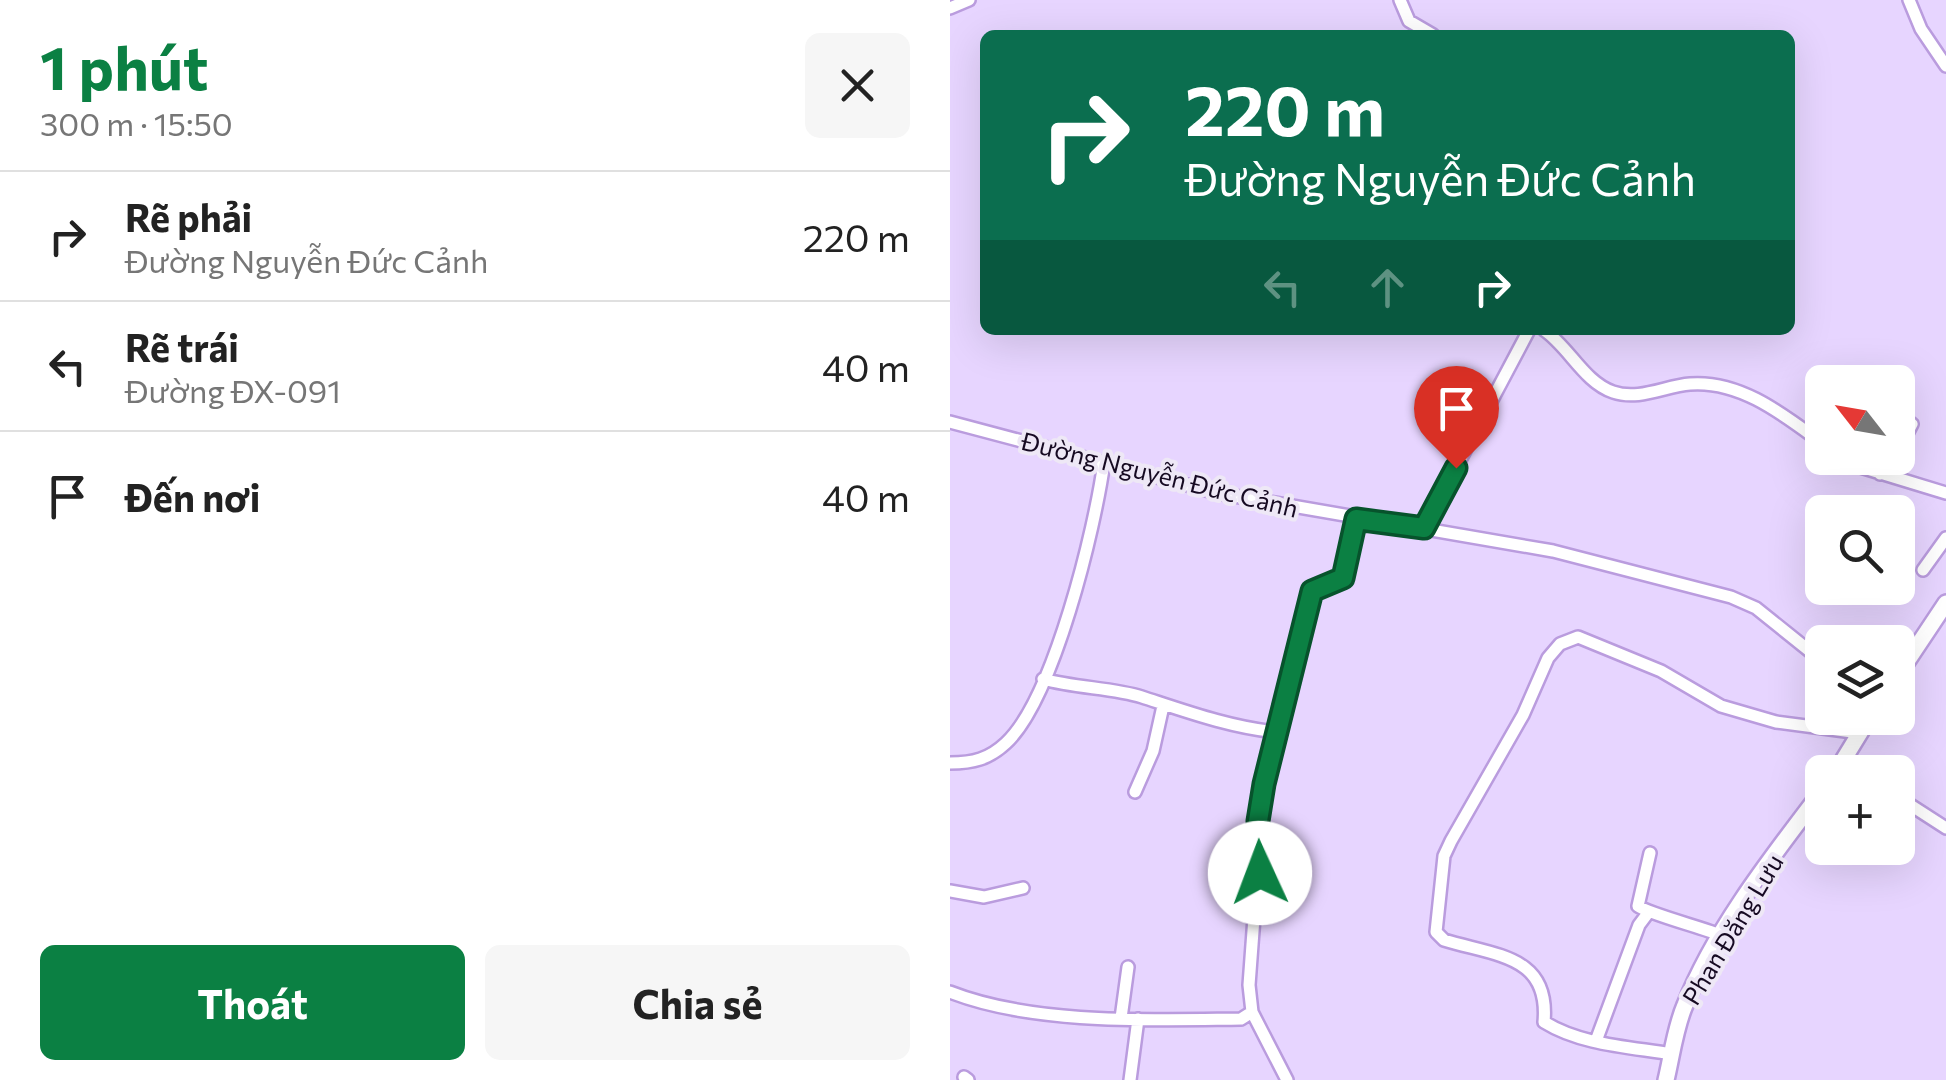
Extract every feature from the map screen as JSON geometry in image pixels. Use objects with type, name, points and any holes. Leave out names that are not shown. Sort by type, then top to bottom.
[{"type":"street","points":[[950,8],[969,0]]},
{"type":"street","points":[[1400,0],[1409,21],[1425,30]]},
{"type":"street","points":[[1910,0],[1922,30],[1946,66]]},
{"type":"street","points":[[1424,528],[1526,335]]},
{"type":"street","points":[[1549,335],[1600,385],[1615,393],[1639,395],[1693,384],[1736,390],[1783,412],[1805,429]]},
{"type":"street","name":"Đường Nguyễn Đức Cảnh","points":[[950,422],[1217,493],[1553,551],[1731,597],[1756,608],[1805,647]]},
{"type":"street","points":[[950,762],[984,759],[1015,734],[1062,638],[1096,518],[1104,462]]},
{"type":"street","points":[[1883,475],[1946,494]]},
{"type":"street","points":[[1287,1080],[1252,1012],[1249,984],[1264,784],[1312,591],[1343,578],[1356,519]]},
{"type":"street","points":[[1923,570],[1946,538]]},
{"type":"street","points":[[1915,650],[1946,604]]},
{"type":"street","points":[[1672,1054],[1596,1041],[1544,1022],[1544,988],[1529,967],[1444,940],[1436,932],[1444,856],[1560,644],[1578,637],[1661,671],[1686,689],[1740,711],[1805,726]]},
{"type":"street","points":[[1043,679],[1082,690],[1140,696],[1163,706],[1278,732]]},
{"type":"street","points":[[1135,792],[1153,751],[1163,706]]},
{"type":"street","points":[[1915,807],[1946,828]]},
{"type":"street","name":"Phan Đăng Lưu","points":[[1666,1080],[1684,1006],[1771,859],[1805,814]]},
{"type":"street","points":[[1650,853],[1638,906],[1648,913],[1668,915],[1723,936]]},
{"type":"street","points":[[1228,858],[1260,855]]},
{"type":"street","points":[[950,891],[984,897],[1023,888]]},
{"type":"street","points":[[1596,1041],[1648,913]]},
{"type":"street","points":[[1121,1018],[1128,967]]},
{"type":"street","points":[[950,992],[1026,1009],[1121,1018],[1241,1020],[1252,1012]]},
{"type":"street","points":[[1130,1080],[1138,1019]]},
{"type":"route","points":[[1260,873],[1258,821],[1264,784],[1312,591],[1339,582],[1348,570],[1356,519],[1424,528],[1456,468]]}]
